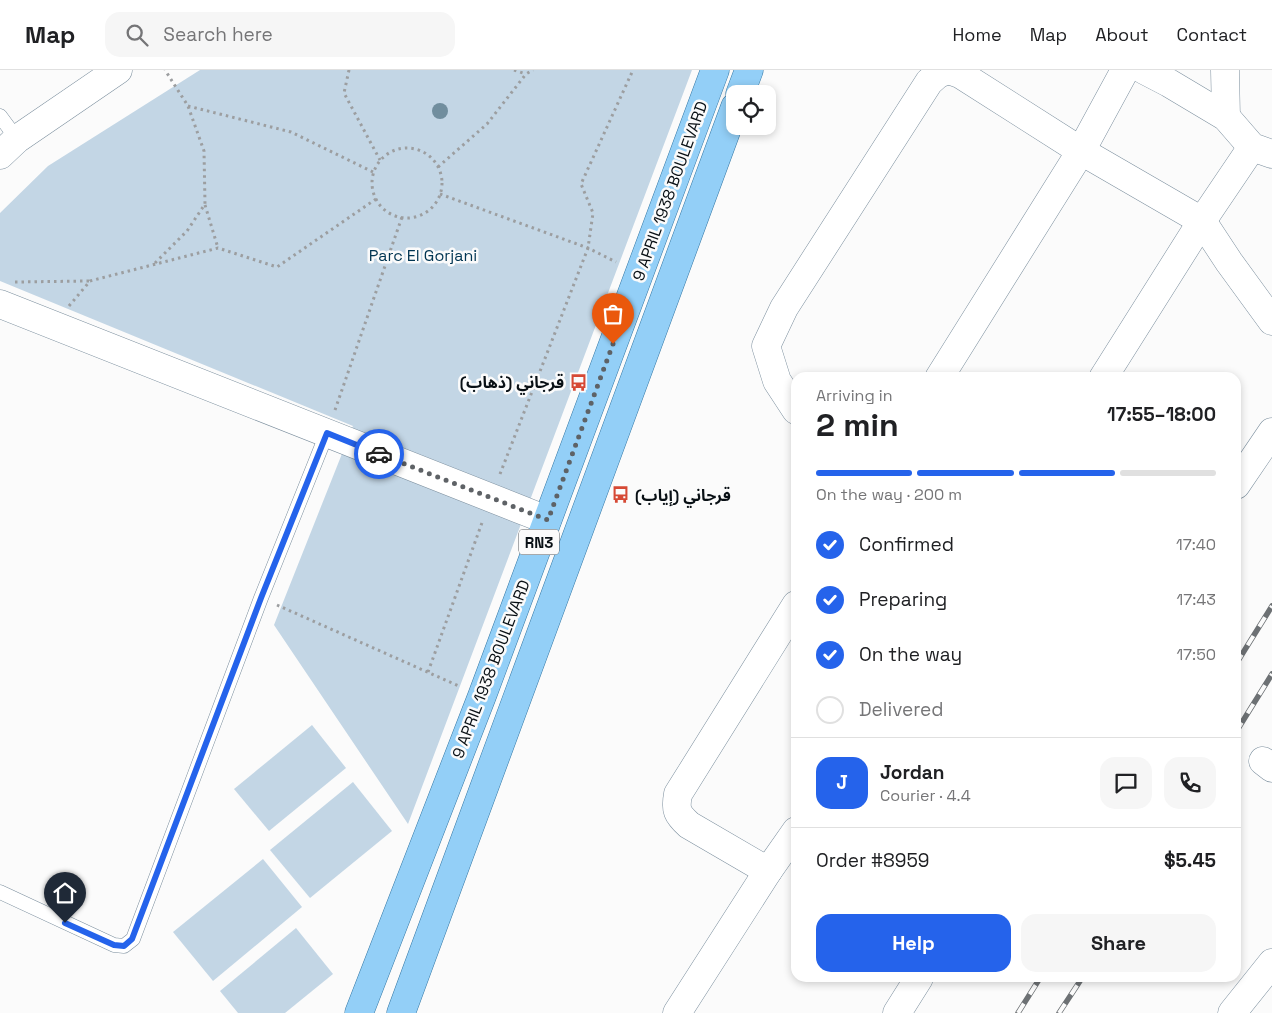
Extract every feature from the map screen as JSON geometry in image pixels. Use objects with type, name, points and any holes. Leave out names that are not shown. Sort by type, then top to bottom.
[{"type":"main road","name":"9 APRIL 1938 BOULEVARD","points":[[359,1013],[482,696],[715,70]]},
{"type":"main road","points":[[743,85],[749,70]]},
{"type":"main road","name":"9 APRIL 1938 BOULEVARD","points":[[401,1013],[726,132]]},
{"type":"street","points":[[9,147],[118,70]]},
{"type":"street","points":[[791,402],[777,381],[766,346],[784,308],[929,82],[938,74],[948,70],[960,74],[1082,151],[1202,221],[1272,321]]},
{"type":"street","points":[[943,372],[1082,151],[1125,70]]},
{"type":"street","points":[[1107,372],[1202,221],[1262,151],[1226,117],[1144,70]]},
{"type":"street","points":[[1225,70],[1226,117]]},
{"type":"street","points":[[5,293],[54,325],[548,520]]},
{"type":"street","points":[[1241,478],[1272,432]]},
{"type":"street","points":[[768,871],[689,825],[679,816],[676,806],[678,794],[791,613]]},
{"type":"street","points":[[677,1013],[791,838]]},
{"type":"street","points":[[1232,1013],[1272,963]]},
{"type":"street","points":[[897,1013],[916,982]]},
{"type":"lane","points":[[0,116],[9,147]]},
{"type":"lane","points":[[0,892],[114,945],[124,946],[132,939],[261,598],[327,433]]},
{"type":"path","points":[[165,70],[188,106],[204,151],[205,204],[218,248]]},
{"type":"path","points":[[349,70],[344,93],[380,160]]},
{"type":"path","points":[[514,70],[526,74]]},
{"type":"path","points":[[438,167],[487,124],[526,74],[533,70]]},
{"type":"path","points":[[428,672],[491,498],[588,248],[593,213],[581,184],[633,70]]},
{"type":"path","points":[[188,106],[290,132],[373,172]]},
{"type":"path","points":[[404,148],[417,149],[429,156],[438,167],[442,180],[440,194],[433,206],[422,214],[409,218],[402,218],[384,210],[376,199],[372,186],[373,172],[380,160],[390,152],[404,148]]},
{"type":"path","points":[[440,194],[588,248],[640,274]]},
{"type":"path","points":[[5,293],[90,281],[218,248],[277,267],[376,199]]},
{"type":"path","points":[[154,264],[187,232],[205,204]]},
{"type":"path","points":[[327,433],[402,218]]},
{"type":"path","points":[[54,325],[90,281]]},
{"type":"path","points":[[261,598],[482,696]]},
{"type":"green space","name":"Parc El Gorjani","points":[[200,70],[692,70],[408,824],[274,625],[353,426],[0,281],[0,213],[48,166]]},
{"type":"green space","points":[[312,725],[346,768],[269,831],[234,789]]},
{"type":"green space","points":[[353,782],[392,831],[310,898],[270,850]]},
{"type":"green space","points":[[263,859],[302,907],[213,981],[173,932]]},
{"type":"green space","points":[[296,928],[333,974],[285,1013],[238,1013],[220,991]]},
{"type":"railway","points":[[1241,656],[1272,606]]},
{"type":"railway","points":[[1241,724],[1272,674]]},
{"type":"railway","points":[[1018,1013],[1037,982]]},
{"type":"railway","points":[[1059,1013],[1079,982]]},
{"type":"way so far","points":[[379,454],[548,520],[613,344]]},
{"type":"place","name":"قرجاني (ذهاب)","points":[[578,382]]},
{"type":"place","name":"قرجاني (إياب)","points":[[621,495]]},
{"type":"route","points":[[65,923],[114,945],[124,946],[132,939],[261,598],[327,433],[379,454]]}]
